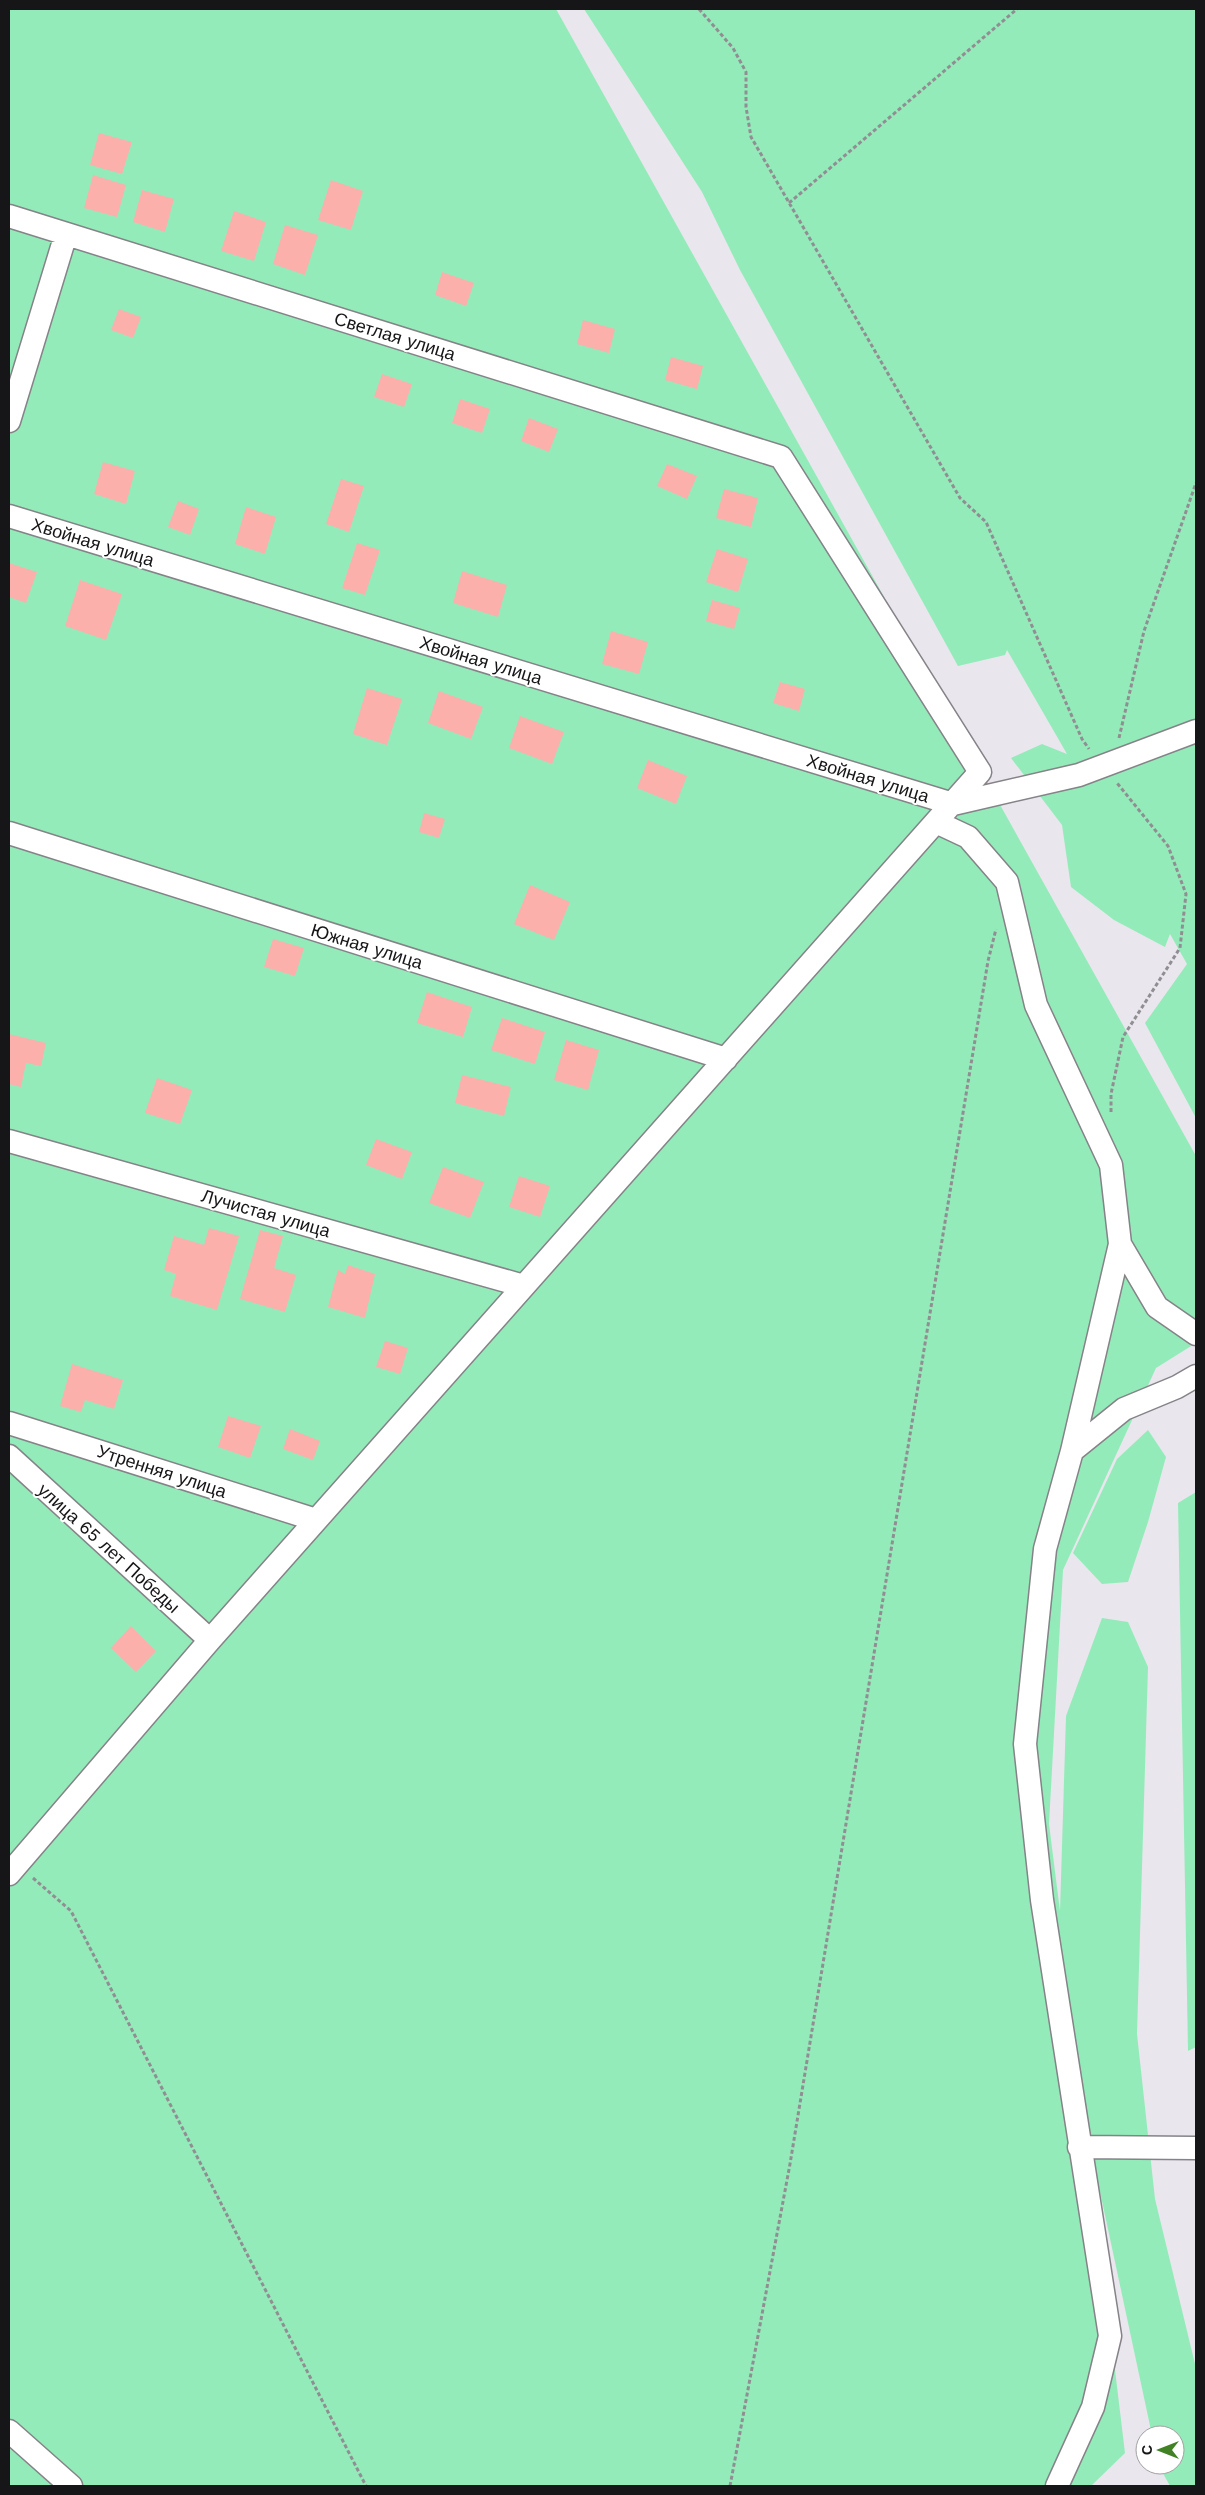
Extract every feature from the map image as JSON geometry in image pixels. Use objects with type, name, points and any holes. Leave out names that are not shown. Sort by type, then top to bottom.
[{"type":"street","name":"Светлая улица","points":[[9,216],[781,457],[980,772],[953,804]]},
{"type":"street","points":[[9,420],[66,234]]},
{"type":"street","name":"Хвойная улица","points":[[9,516],[953,804]]},
{"type":"street","points":[[12,1865],[953,804],[1079,775],[1196,731]]},
{"type":"street","points":[[936,822],[968,837],[1007,882],[1036,1005],[1110,1165],[1120,1244],[1072,1451],[1045,1549],[1025,1744],[1042,1900],[1079,2147],[1110,2336],[1093,2407],[1057,2486]]},
{"type":"street","name":"Южная улица","points":[[9,833],[726,1058]]},
{"type":"street","name":"Лучистая улица","points":[[9,1141],[524,1286]]},
{"type":"street","points":[[1120,1244],[1157,1307],[1196,1334]]},
{"type":"street","points":[[1072,1451],[1124,1409],[1177,1387],[1196,1376]]},
{"type":"street","name":"Утренняя улица","points":[[9,1423],[316,1520]]},
{"type":"street","name":"улица 65 лет Победы","points":[[9,1456],[210,1640]]},
{"type":"street","points":[[1079,2147],[1196,2148]]},
{"type":"street","points":[[9,2431],[71,2486]]},
{"type":"path","points":[[699,9],[733,48],[746,72],[746,107],[751,137],[960,498],[986,522],[1082,739],[1108,764],[1168,846],[1186,894],[1180,948],[1123,1037],[1111,1094],[1111,1120]]},
{"type":"path","points":[[789,203],[972,45],[1018,9]]},
{"type":"path","points":[[1108,764],[1144,631],[1196,483]]},
{"type":"path","points":[[730,2486],[790,2164],[988,960],[996,926]]},
{"type":"path","points":[[12,1865],[71,1911],[366,2486]]},
{"type":"green space","points":[[9,9],[556,9],[1196,1156],[1196,1343],[1156,1368],[1063,1570],[1049,1824],[1060,1911],[1066,1716],[1102,1618],[1128,1622],[1148,1667],[1137,2034],[1155,2199],[1196,2368],[1196,2486],[1170,2486],[1164,2475],[1185,2475],[1185,2425],[1150,2425],[1093,2159],[1075,2037],[1125,2453],[1091,2486],[9,2486]]},
{"type":"green space","points":[[584,9],[1196,9],[1196,1118],[1145,1023],[1187,964],[1170,934],[1165,947],[1114,920],[1071,887],[1062,825],[1011,758],[1042,744],[1067,754],[1007,650],[1005,655],[958,666],[740,270],[702,192]]},
{"type":"green space","points":[[1148,1430],[1166,1457],[1148,1522],[1128,1582],[1102,1584],[1073,1553],[1117,1459]]},
{"type":"green space","points":[[1196,1492],[1196,2047],[1188,2051],[1178,1503]]},
{"type":"building","points":[[99,133],[132,142],[122,174],[90,165]]},
{"type":"building","points":[[93,175],[126,185],[117,217],[84,208]]},
{"type":"building","points":[[331,180],[363,191],[351,230],[318,220]]},
{"type":"building","points":[[142,190],[174,199],[165,232],[133,222]]},
{"type":"building","points":[[234,211],[266,222],[254,261],[221,251]]},
{"type":"building","points":[[285,225],[318,235],[305,275],[273,264]]},
{"type":"building","points":[[442,272],[474,283],[466,306],[435,295]]},
{"type":"building","points":[[119,309],[141,317],[133,338],[111,330]]},
{"type":"building","points":[[583,320],[615,329],[609,353],[577,344]]},
{"type":"building","points":[[671,357],[703,366],[697,389],[665,380]]},
{"type":"building","points":[[382,374],[412,384],[404,407],[374,397]]},
{"type":"building","points":[[460,399],[490,409],[482,433],[452,423]]},
{"type":"building","points":[[529,418],[558,429],[549,452],[521,441]]},
{"type":"building","points":[[103,462],[135,471],[126,504],[94,494]]},
{"type":"building","points":[[667,464],[697,476],[687,499],[657,486]]},
{"type":"building","points":[[341,479],[364,486],[349,532],[326,524]]},
{"type":"building","points":[[724,489],[758,498],[751,527],[716,518]]},
{"type":"building","points":[[178,501],[199,509],[190,535],[168,527]]},
{"type":"building","points":[[246,507],[276,517],[265,554],[235,544]]},
{"type":"building","points":[[357,543],[380,550],[365,595],[342,588]]},
{"type":"building","points":[[717,549],[748,559],[738,592],[706,582]]},
{"type":"building","points":[[9,563],[37,572],[26,603],[9,597]]},
{"type":"building","points":[[462,571],[507,585],[498,617],[453,603]]},
{"type":"building","points":[[80,580],[122,594],[106,640],[65,626]]},
{"type":"building","points":[[712,600],[740,608],[734,629],[706,621]]},
{"type":"building","points":[[611,631],[648,642],[639,674],[602,664]]},
{"type":"building","points":[[780,682],[805,689],[799,711],[773,703]]},
{"type":"building","points":[[367,688],[402,699],[387,745],[353,734]]},
{"type":"building","points":[[439,691],[483,707],[471,739],[428,723]]},
{"type":"building","points":[[520,716],[564,732],[552,764],[509,748]]},
{"type":"building","points":[[648,760],[687,776],[676,804],[637,788]]},
{"type":"building","points":[[424,813],[445,819],[439,838],[419,832]]},
{"type":"building","points":[[530,885],[570,902],[554,940],[514,924]]},
{"type":"building","points":[[273,939],[304,948],[295,976],[264,967]]},
{"type":"building","points":[[427,992],[472,1007],[463,1037],[417,1023]]},
{"type":"building","points":[[502,1018],[545,1032],[535,1064],[491,1050]]},
{"type":"building","points":[[9,1034],[46,1043],[41,1066],[26,1063],[21,1087],[9,1084]]},
{"type":"building","points":[[566,1040],[599,1050],[588,1090],[554,1080]]},
{"type":"building","points":[[462,1075],[511,1087],[504,1116],[455,1103]]},
{"type":"building","points":[[157,1078],[192,1090],[180,1124],[145,1113]]},
{"type":"building","points":[[376,1139],[412,1152],[402,1179],[366,1165]]},
{"type":"building","points":[[443,1167],[484,1182],[470,1218],[429,1203]]},
{"type":"building","points":[[519,1176],[550,1186],[540,1217],[509,1207]]},
{"type":"building","points":[[209,1228],[239,1236],[217,1310],[170,1296],[176,1274],[164,1270],[174,1236],[204,1245]]},
{"type":"building","points":[[260,1230],[283,1236],[274,1268],[296,1275],[285,1312],[240,1299]]},
{"type":"building","points":[[348,1265],[375,1274],[365,1318],[328,1307],[338,1270],[345,1274]]},
{"type":"building","points":[[385,1341],[408,1348],[400,1374],[376,1367]]},
{"type":"building","points":[[72,1364],[123,1380],[114,1409],[85,1400],[81,1412],[60,1406]]},
{"type":"building","points":[[228,1416],[261,1426],[250,1458],[218,1447]]},
{"type":"building","points":[[290,1429],[320,1441],[313,1460],[283,1449]]},
{"type":"building","points":[[131,1626],[156,1651],[136,1672],[111,1648]]}]
